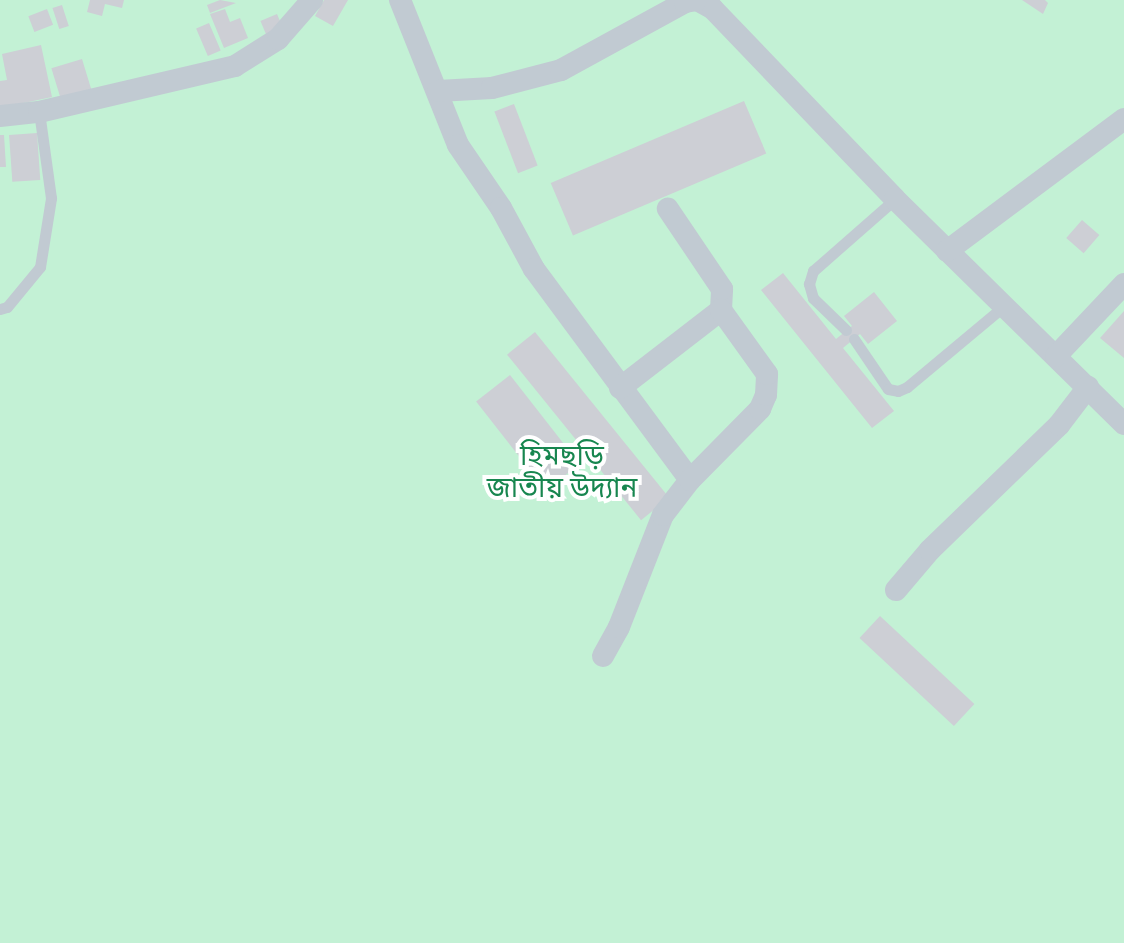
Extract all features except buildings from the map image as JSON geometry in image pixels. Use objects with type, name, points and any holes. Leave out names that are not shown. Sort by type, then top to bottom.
[{"type":"street","points":[[0,116],[39,112],[235,66],[278,39],[312,0]]},
{"type":"street","points":[[400,0],[458,145],[501,208],[534,269],[690,480]]},
{"type":"street","points":[[438,91],[492,88],[561,70],[685,2],[696,0],[713,9],[895,199],[1124,424]]},
{"type":"street","points":[[947,251],[1124,119]]},
{"type":"street","points":[[603,656],[619,627],[663,515],[690,480],[760,409],[766,395],[767,374],[721,310],[722,289],[668,209]]},
{"type":"street","points":[[1056,356],[1124,284]]},
{"type":"street","points":[[620,388],[721,310]]},
{"type":"street","points":[[896,590],[930,550],[1059,425],[1088,387]]},
{"type":"lane","points":[[0,309],[7,307],[40,267],[51,198],[39,112]]},
{"type":"lane","points":[[895,199],[813,271],[809,284],[813,298],[850,335],[888,389],[898,391],[907,387],[1004,306]]},
{"type":"green space","name":"হিমছড়ি জাতীয় উদ্যান","points":[[0,0],[1124,0],[1124,943],[0,943]]}]
